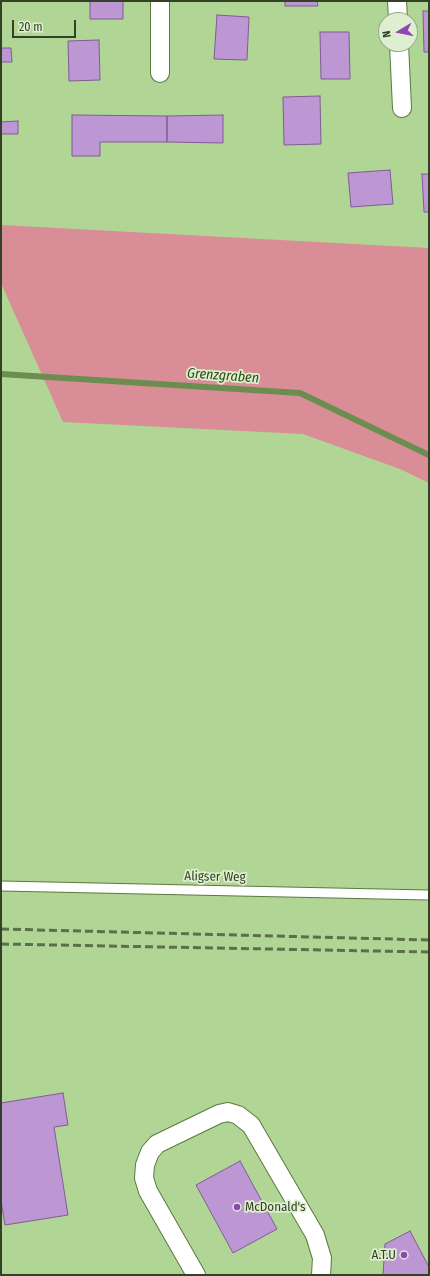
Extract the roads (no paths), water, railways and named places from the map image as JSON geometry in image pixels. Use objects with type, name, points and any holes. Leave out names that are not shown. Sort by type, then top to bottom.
[{"type":"street","points":[[160,1],[160,73]]},
{"type":"street","points":[[397,1],[398,12]]},
{"type":"street","points":[[399,52],[402,108]]},
{"type":"street","points":[[196,1275],[148,1191],[144,1178],[145,1165],[150,1152],[157,1144],[219,1114],[228,1112],[238,1115],[251,1125],[315,1235],[322,1258],[321,1275]]},
{"type":"lane","name":"Aligser Weg","points":[[1,886],[429,895]]},
{"type":"waterway","name":"Grenzgraben","points":[[1,374],[300,393],[429,455]]},
{"type":"railway","points":[[1,929],[429,940]]},
{"type":"railway","points":[[1,944],[429,952]]},
{"type":"place","name":"McDonald's","points":[[237,1207]]},
{"type":"place","name":"A.T.U","points":[[404,1255]]}]
